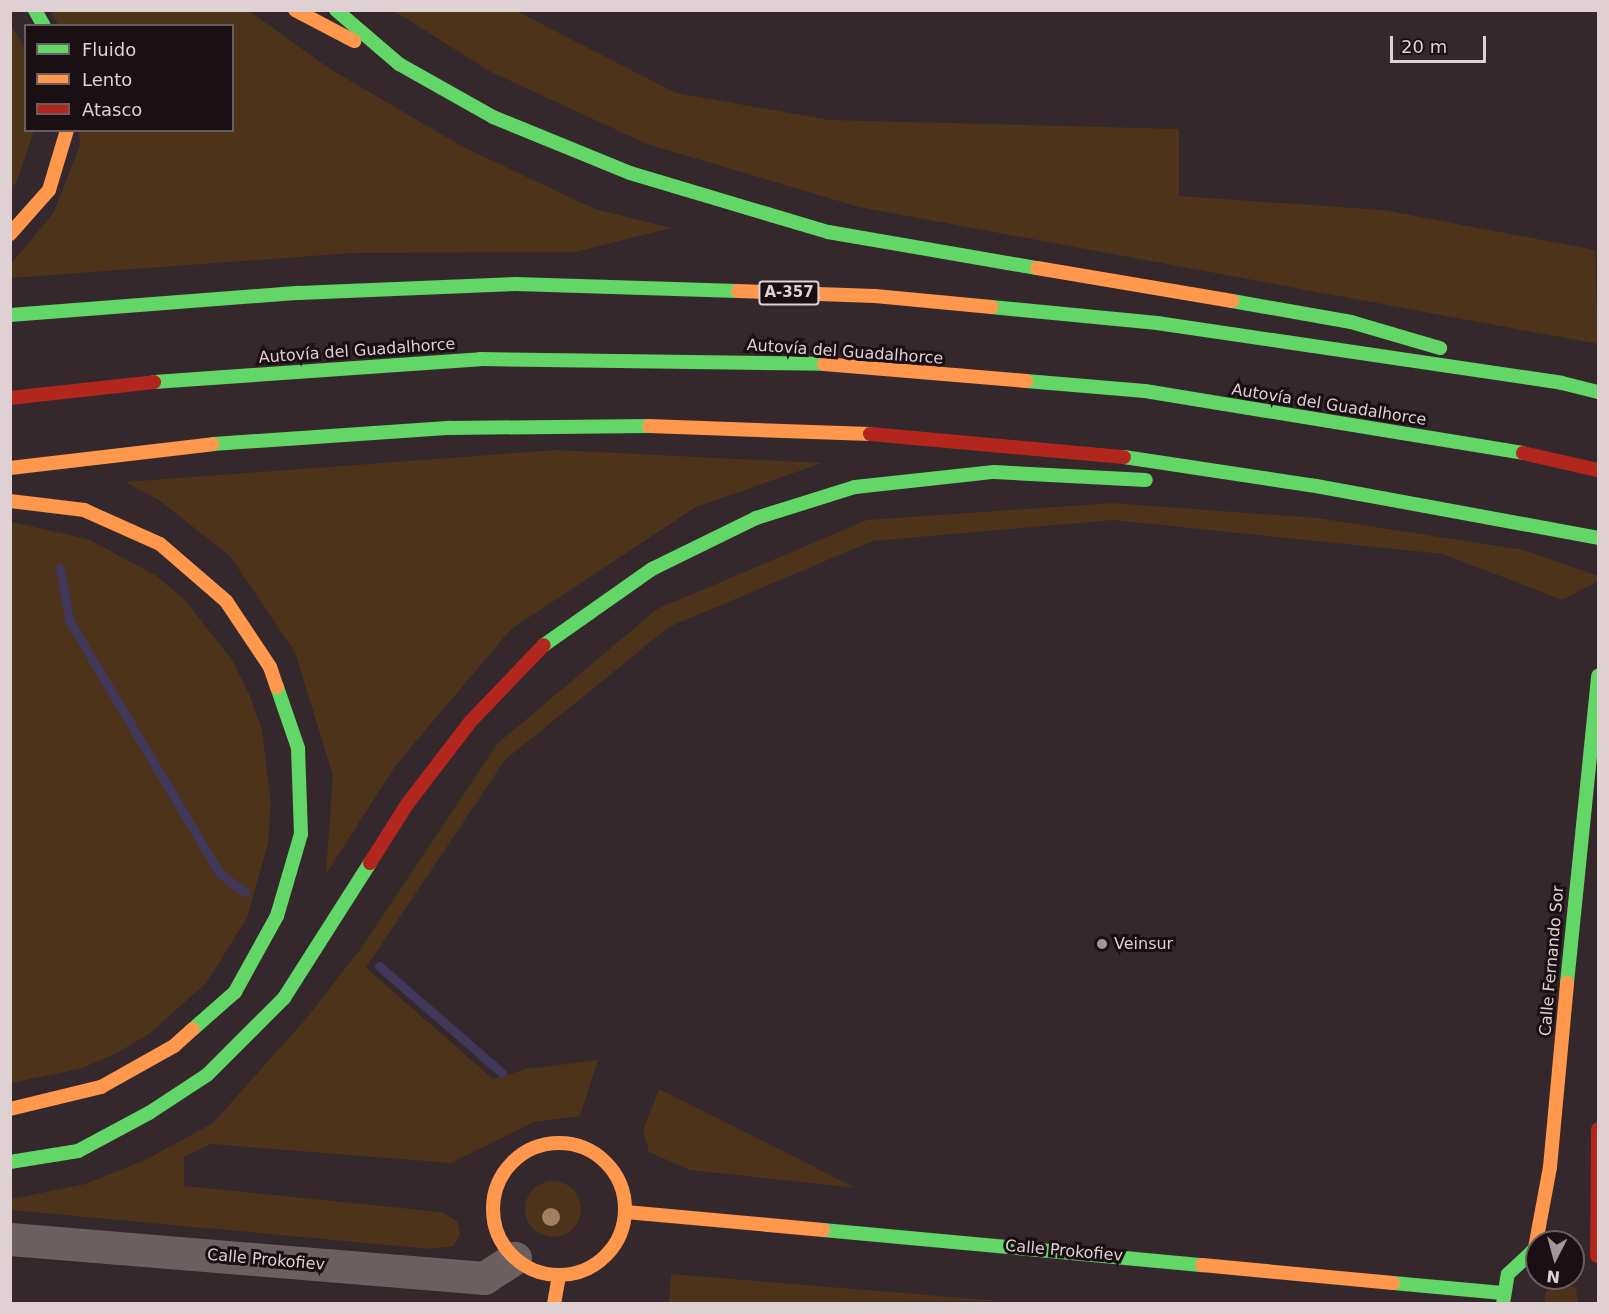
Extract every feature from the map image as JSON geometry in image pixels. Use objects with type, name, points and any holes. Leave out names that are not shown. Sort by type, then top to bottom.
[{"type":"main road","points":[[35,10],[43,24]]},
{"type":"main road","points":[[295,10],[399,64],[493,117],[630,173],[828,232],[1351,322],[1562,383]]},
{"type":"main road","points":[[336,10],[399,64]]},
{"type":"main road","points":[[10,234],[49,190],[65,132]]},
{"type":"main road","name":"A-357","points":[[10,315],[299,293],[516,284],[875,296],[1157,323],[1562,383],[1599,392]]},
{"type":"main road","name":"Autovía del Guadalhorce","points":[[10,398],[199,377],[480,359],[798,362],[1145,392],[1552,458],[1599,470]]},
{"type":"main road","points":[[10,468],[212,444],[450,428],[675,426],[890,435],[1082,452],[1316,486],[1550,527],[1599,538]]},
{"type":"main road","points":[[10,1162],[78,1151],[149,1113],[207,1075],[284,998],[408,803],[471,721],[543,645],[652,569],[756,518],[855,487],[994,472],[1316,486]]},
{"type":"main road","points":[[10,501],[84,510],[160,544],[226,601],[270,668],[298,748],[301,834],[277,916],[235,992],[174,1046],[101,1087],[10,1109]]},
{"type":"main road","name":"Calle Fernando Sor","points":[[1539,1230],[1550,1167],[1587,759],[1599,676]]},
{"type":"main road","points":[[91,1126],[149,1113]]},
{"type":"main road","points":[[1598,1257],[1595,1174],[1599,1129]]},
{"type":"main road","points":[[554,1143],[576,1145],[596,1154],[613,1170],[623,1190],[626,1212],[621,1232],[597,1263],[559,1275],[528,1267],[515,1258],[501,1241],[494,1220],[494,1198],[501,1178],[514,1160],[533,1148],[554,1143]]},
{"type":"main road","name":"Calle Prokofiev","points":[[626,1212],[1503,1298]]},
{"type":"main road","points":[[1585,1249],[1598,1257]]},
{"type":"main road","points":[[1503,1298],[1508,1274],[1525,1258]]},
{"type":"main road","points":[[554,1304],[559,1275]]},
{"type":"street","name":"Calle Prokofiev","points":[[10,1239],[484,1278],[515,1258]]},
{"type":"shaded area","points":[[51,11],[249,11],[330,69],[463,147],[595,209],[671,228],[576,252],[353,253],[11,278],[11,264],[54,212],[80,145],[79,132],[234,132],[234,24],[58,24]]},
{"type":"shaded area","points":[[394,11],[516,11],[676,93],[830,120],[1179,129],[1179,196],[1383,210],[1595,250],[1598,344],[859,207],[647,144],[491,72]]},
{"type":"shaded area","points":[[10,23],[24,46],[24,132],[34,132],[17,181],[11,188]]},
{"type":"shaded area","points":[[556,450],[822,463],[696,507],[511,629],[396,765],[326,874],[333,776],[295,652],[230,556],[159,500],[125,482]]},
{"type":"shaded area","points":[[1112,503],[1317,518],[1524,550],[1598,576],[1598,581],[1562,600],[1443,554],[1113,520],[873,541],[669,627],[505,760],[366,968],[493,1079],[526,1069],[598,1060],[580,1116],[534,1122],[451,1163],[211,1144],[184,1157],[184,1186],[441,1212],[457,1221],[460,1234],[454,1246],[430,1249],[11,1210],[11,1199],[85,1184],[147,1159],[213,1123],[305,1020],[359,951],[497,744],[657,609],[867,520]]},
{"type":"shaded area","points":[[11,522],[88,539],[155,575],[185,600],[232,660],[249,694],[262,730],[271,805],[268,844],[247,918],[206,983],[149,1034],[115,1054],[80,1069],[11,1083]]},
{"type":"shaded area","points":[[659,1089],[856,1188],[690,1170],[649,1152],[643,1130]]},
{"type":"shaded area","points":[[553,1181],[564,1183],[573,1189],[579,1198],[581,1209],[579,1220],[573,1229],[564,1235],[553,1237],[542,1235],[533,1229],[527,1220],[525,1209],[527,1198],[533,1189],[542,1183]]},
{"type":"shaded area","points":[[671,1274],[1001,1301],[669,1303]]},
{"type":"shaded area","points":[[1549,1290],[1576,1290],[1578,1303],[1545,1303],[1545,1293]]},
{"type":"waterway","points":[[60,568],[69,620],[220,874],[245,892]]},
{"type":"waterway","points":[[379,966],[502,1073]]},
{"type":"traffic: fast","points":[[35,10],[43,24]]},
{"type":"traffic: fast","points":[[336,10],[399,64],[493,117],[630,173],[828,232],[1037,268]]},
{"type":"traffic: fast","points":[[10,315],[299,293],[516,284],[738,291]]},
{"type":"traffic: fast","points":[[1232,301],[1351,322],[1440,348]]},
{"type":"traffic: fast","points":[[991,307],[1157,323],[1562,383],[1598,392]]},
{"type":"traffic: fast","points":[[154,382],[480,359],[824,364]]},
{"type":"traffic: fast","points":[[1026,381],[1145,391],[1523,453]]},
{"type":"traffic: fast","points":[[213,444],[450,428],[649,426]]},
{"type":"traffic: fast","points":[[1124,457],[1316,486],[1598,538]]},
{"type":"traffic: fast","points":[[544,645],[652,569],[756,518],[855,487],[994,472],[1146,480]]},
{"type":"traffic: fast","points":[[1567,983],[1598,676]]},
{"type":"traffic: fast","points":[[193,1029],[235,992],[277,916],[301,834],[298,748],[277,687]]},
{"type":"traffic: fast","points":[[10,1162],[78,1151],[149,1113],[207,1075],[284,998],[370,863]]},
{"type":"traffic: fast","points":[[823,1230],[1202,1265]]},
{"type":"traffic: fast","points":[[1503,1304],[1508,1274],[1525,1258]]},
{"type":"traffic: fast","points":[[1393,1283],[1503,1293]]},
{"type":"traffic: slow","points":[[295,10],[354,41]]},
{"type":"traffic: slow","points":[[10,234],[49,190],[66,132]]},
{"type":"traffic: slow","points":[[1037,268],[1232,301]]},
{"type":"traffic: slow","points":[[738,291],[875,296],[991,307]]},
{"type":"traffic: slow","points":[[824,364],[1026,381]]},
{"type":"traffic: slow","points":[[649,426],[870,434]]},
{"type":"traffic: slow","points":[[10,468],[213,444]]},
{"type":"traffic: slow","points":[[10,501],[84,510],[160,544],[226,601],[270,667],[277,687]]},
{"type":"traffic: slow","points":[[1538,1230],[1550,1167],[1567,983]]},
{"type":"traffic: slow","points":[[10,1109],[101,1087],[174,1046],[193,1029]]},
{"type":"traffic: slow","points":[[559,1143],[584,1148],[605,1163],[620,1184],[625,1209],[620,1234],[605,1255],[584,1270],[559,1275],[534,1270],[513,1255],[498,1234],[493,1209],[498,1184],[513,1163],[534,1148],[559,1143]]},
{"type":"traffic: slow","points":[[626,1212],[823,1230]]},
{"type":"traffic: slow","points":[[1202,1265],[1393,1283]]},
{"type":"traffic: slow","points":[[554,1304],[559,1275]]},
{"type":"traffic: jam","points":[[10,398],[154,382]]},
{"type":"traffic: jam","points":[[870,434],[1124,457]]},
{"type":"traffic: jam","points":[[1523,453],[1598,470]]},
{"type":"traffic: jam","points":[[370,863],[408,803],[471,721],[544,645]]},
{"type":"traffic: jam","points":[[1597,1256],[1598,1129]]},
{"type":"place","name":"Veinsur","points":[[1102,944]]}]
